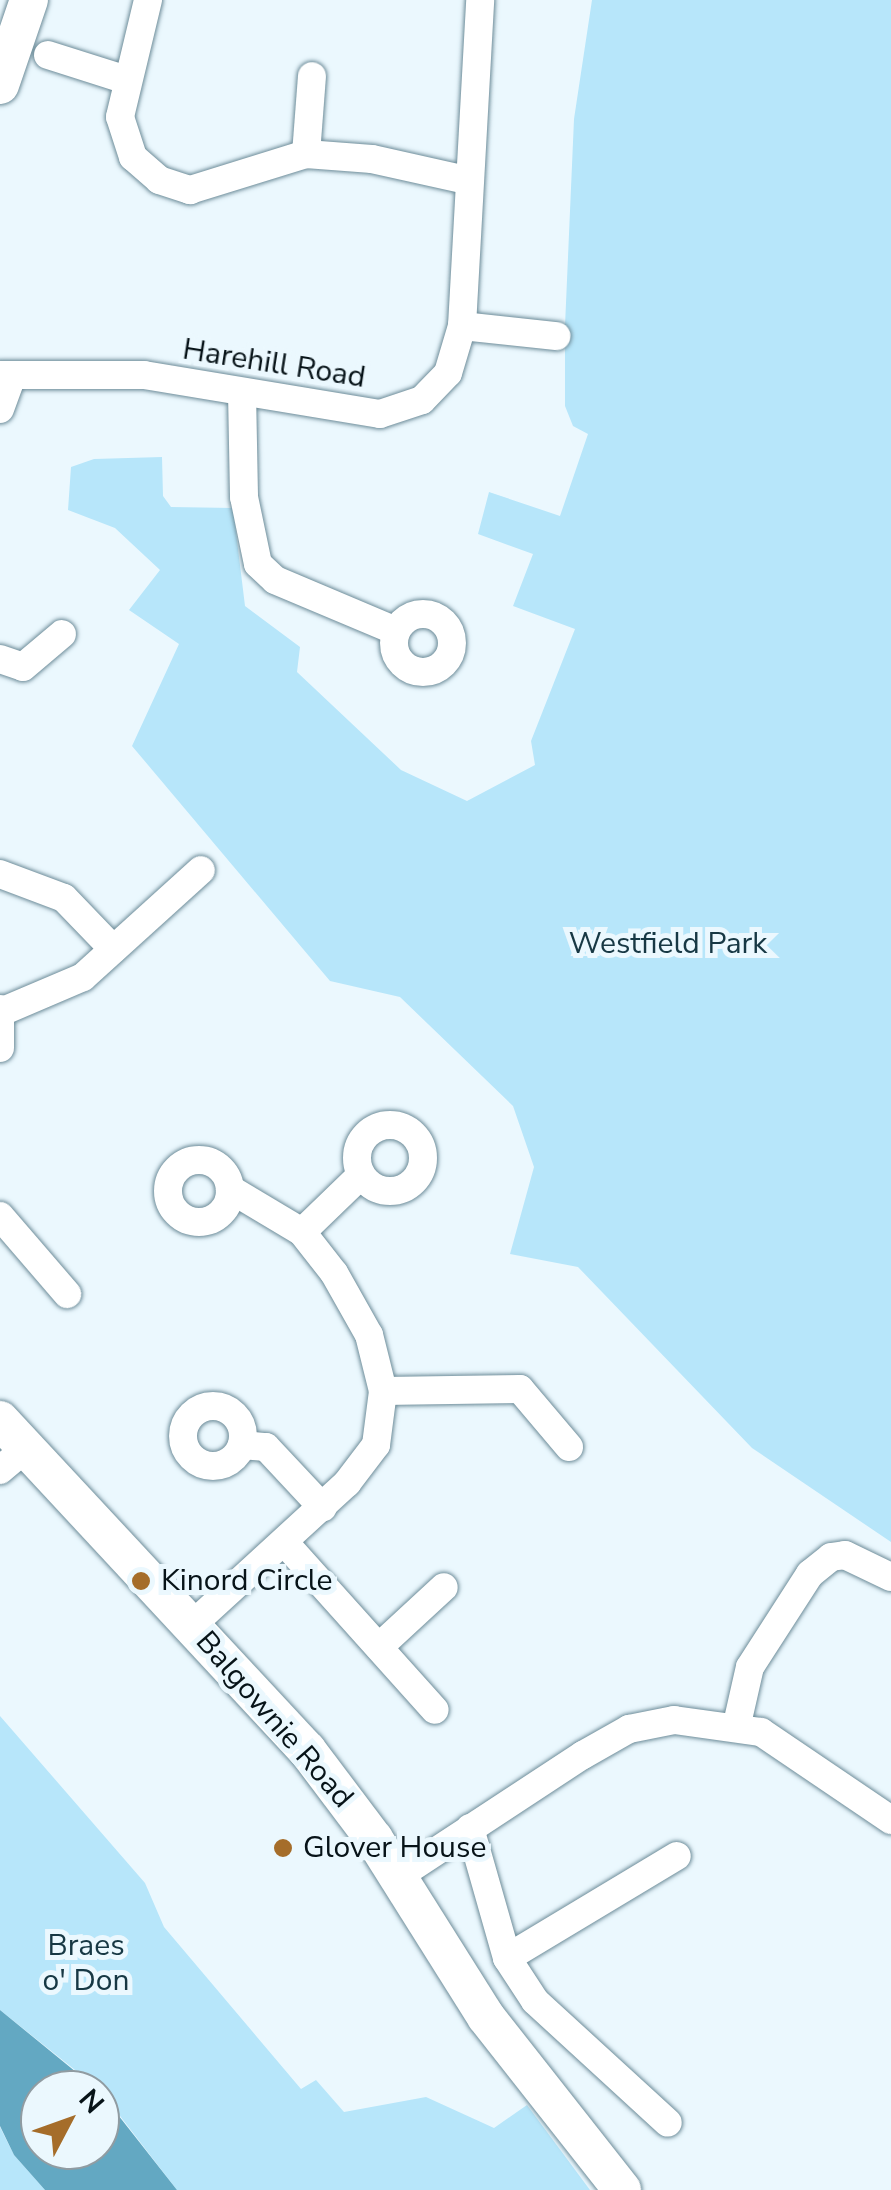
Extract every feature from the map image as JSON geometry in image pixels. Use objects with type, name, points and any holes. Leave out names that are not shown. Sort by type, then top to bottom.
[{"type":"street","points":[[0,84],[29,0]]},
{"type":"street","points":[[148,0],[120,118],[134,157],[159,180],[190,190],[306,154],[372,159],[466,180]]},
{"type":"street","name":"Harehill Road","points":[[5,377],[144,375],[380,414],[422,400],[448,373],[462,326],[466,180],[480,0]]},
{"type":"street","points":[[48,55],[127,80]]},
{"type":"street","points":[[306,154],[312,76]]},
{"type":"street","points":[[462,326],[556,336]]},
{"type":"street","points":[[0,409],[5,377]]},
{"type":"street","points":[[242,392],[244,497],[258,564],[275,580],[396,631]]},
{"type":"street","points":[[0,659],[23,667],[62,634]]},
{"type":"street","points":[[0,1048],[0,1011],[82,977],[201,870]]},
{"type":"street","points":[[0,874],[64,898],[113,949]]},
{"type":"street","points":[[302,1232],[361,1174]]},
{"type":"street","points":[[192,1626],[322,1508],[376,1445],[382,1391],[369,1335],[302,1232],[230,1189]]},
{"type":"street","points":[[0,1216],[68,1294]]},
{"type":"street","points":[[382,1391],[520,1389],[569,1446]]},
{"type":"street","name":"Balgownie Road","points":[[0,1420],[13,1459],[192,1626],[307,1750],[396,1877],[486,2017],[622,2190]]},
{"type":"street","points":[[242,1444],[266,1448],[322,1508]]},
{"type":"street","points":[[285,1543],[435,1710]]},
{"type":"street","points":[[737,1724],[750,1667],[820,1564],[831,1557],[859,1557],[891,1577]]},
{"type":"street","points":[[379,1647],[444,1588]]},
{"type":"street","points":[[396,1877],[629,1729],[674,1720],[737,1724],[773,1739],[891,1820]]},
{"type":"street","points":[[470,1828],[507,1958],[552,2021],[668,2123]]},
{"type":"street","points":[[507,1958],[678,1856]]},
{"type":"green space","name":"Westfield Park","points":[[592,0],[891,0],[891,1542],[752,1448],[578,1267],[510,1254],[534,1167],[513,1106],[400,997],[330,981],[132,746],[179,644],[129,610],[160,570],[115,528],[68,510],[71,467],[94,459],[162,457],[163,496],[171,507],[233,508],[245,606],[300,647],[297,672],[401,770],[467,801],[535,765],[531,741],[575,629],[513,606],[533,554],[478,534],[489,492],[560,516],[588,434],[573,426],[565,406],[565,326],[574,119]]},
{"type":"green space","name":"Braes o' Don","points":[[0,1716],[145,1883],[164,1927],[301,2089],[316,2080],[344,2112],[426,2097],[494,2128],[527,2105],[590,2190],[177,2190],[120,2116],[120,2070],[75,2070],[0,2010]]},
{"type":"green space","points":[[0,2127],[20,2162],[20,2170],[27,2170],[45,2190],[0,2190]]},
{"type":"shaded area","points":[[0,2010],[74,2070],[20,2070],[20,2162],[0,2126]]},
{"type":"shaded area","points":[[120,2117],[177,2190],[45,2190],[27,2170],[120,2170]]},
{"type":"place","name":"Kinord Circle","points":[[141,1581]]},
{"type":"place","name":"Glover House","points":[[283,1848]]}]
